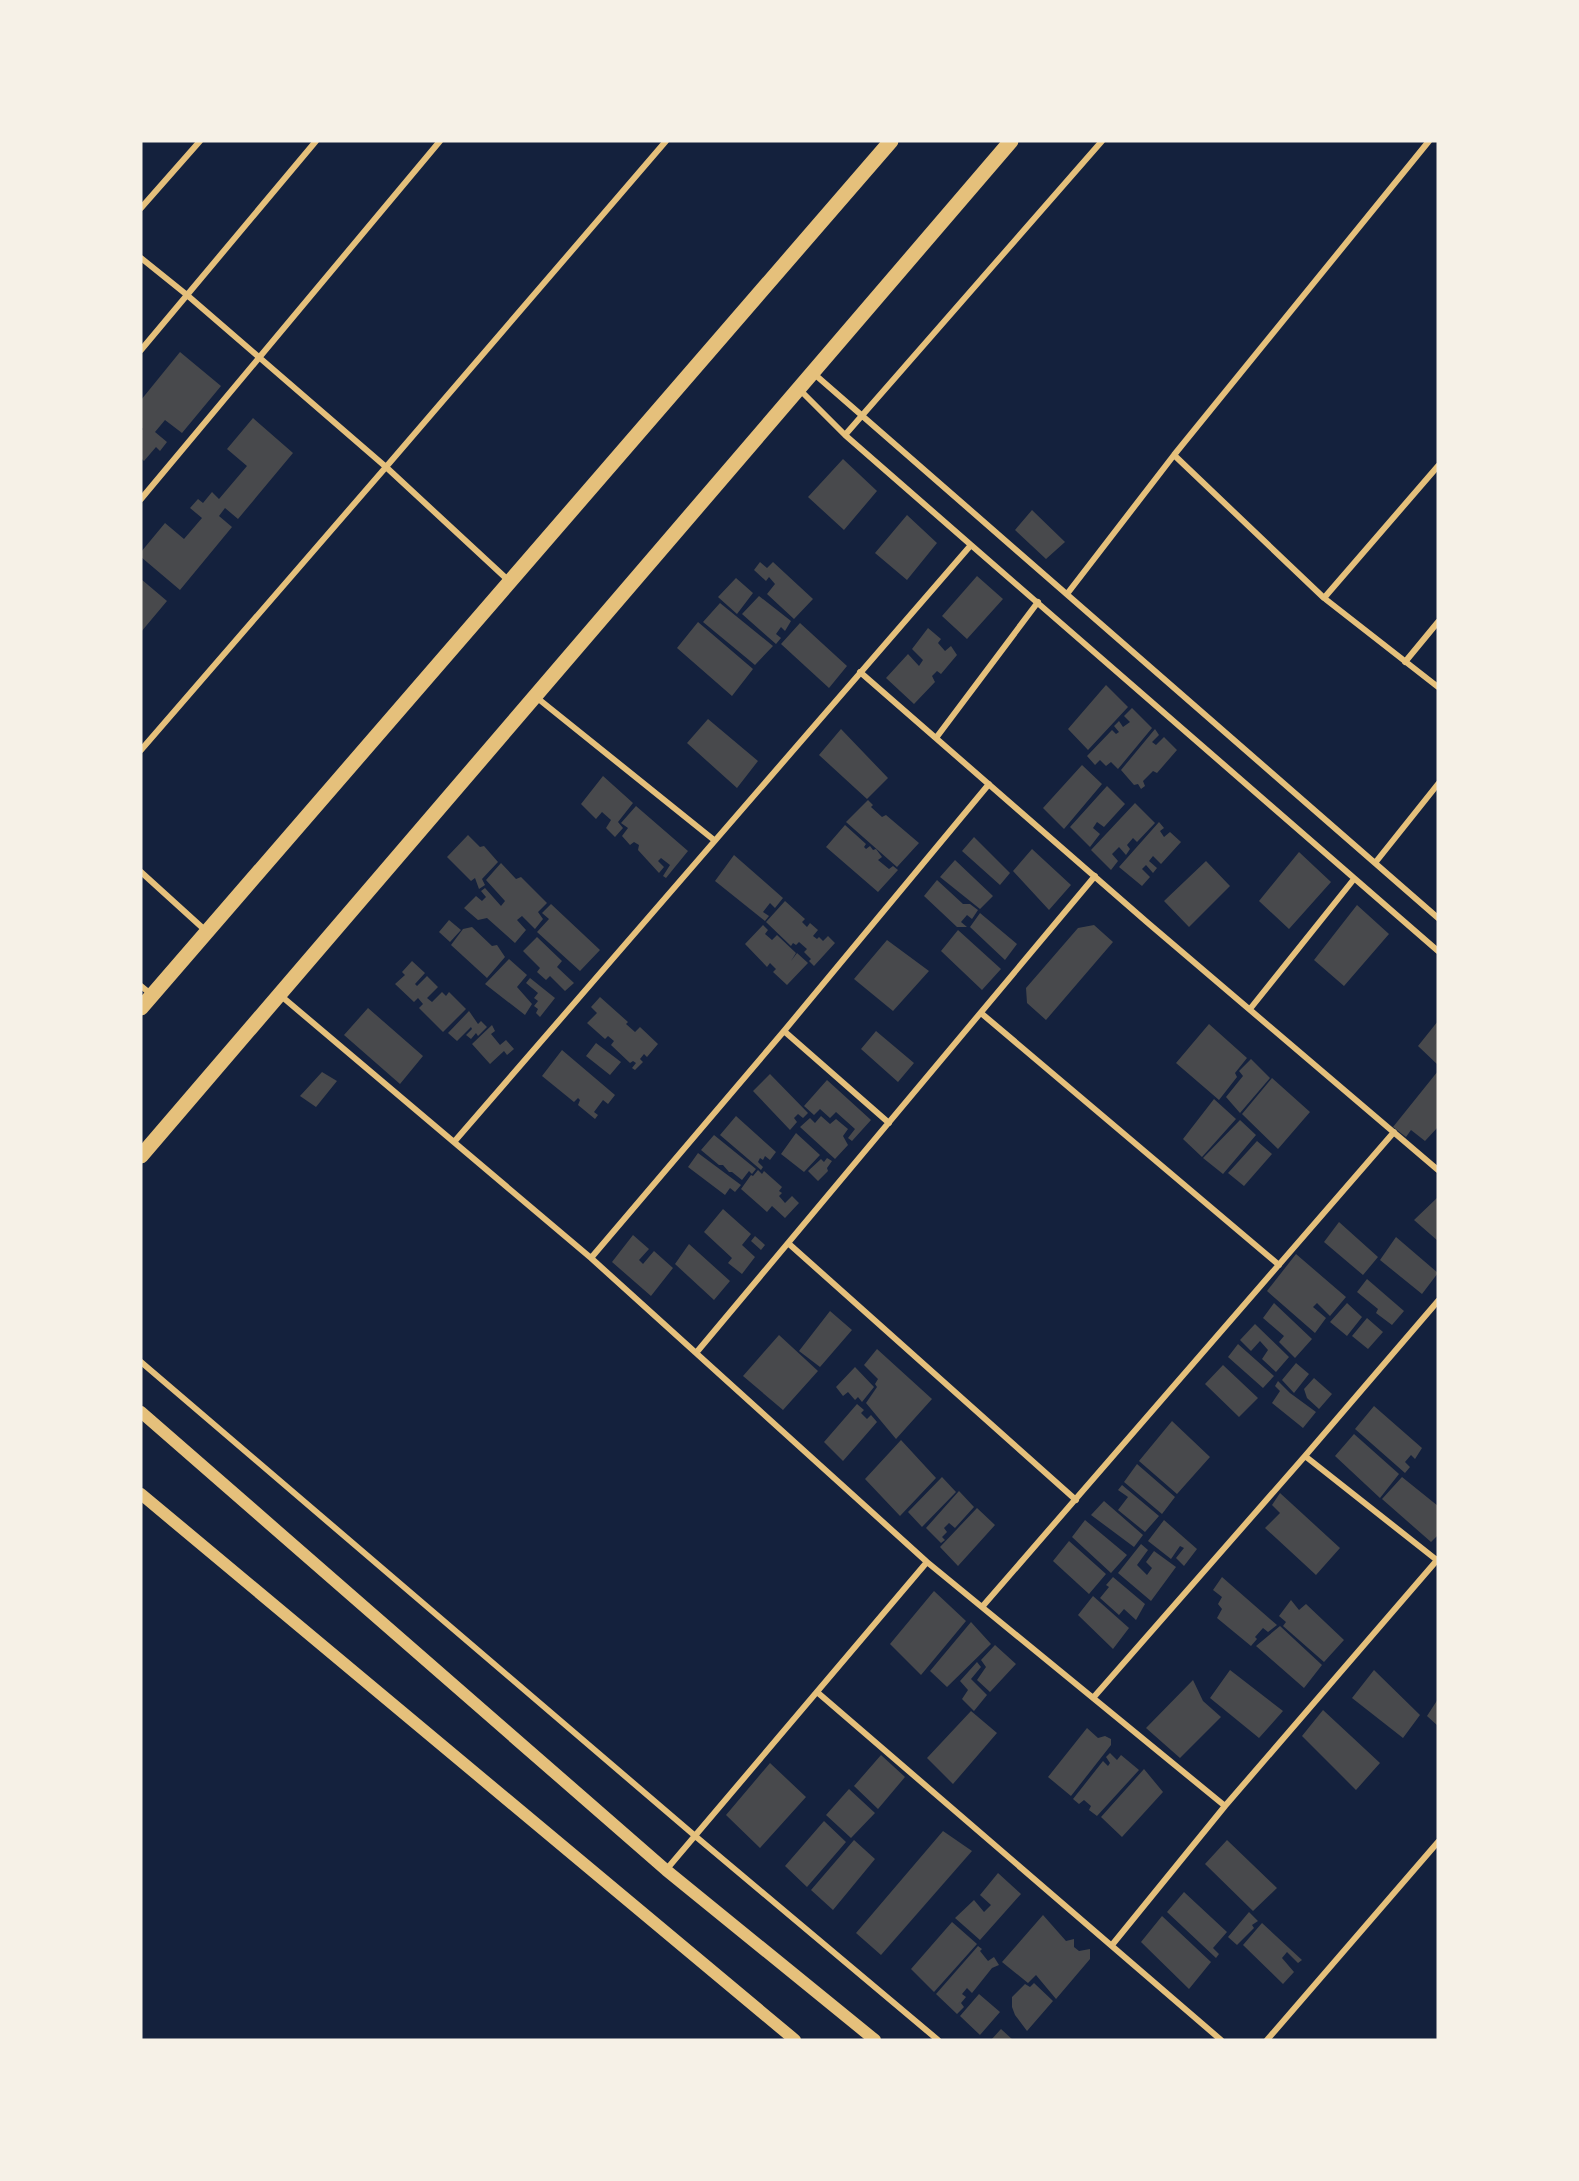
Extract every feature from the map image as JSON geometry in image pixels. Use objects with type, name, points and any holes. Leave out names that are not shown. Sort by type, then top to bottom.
[{"type":"main road","points":[[141,1008],[147,990],[207,932],[891,141]]},
{"type":"main road","points":[[141,1156],[1011,141]]},
{"type":"main road","points":[[141,1412],[666,1870],[875,2040]]},
{"type":"main road","points":[[141,1494],[795,2040]]},
{"type":"street","points":[[141,208],[200,141]]},
{"type":"street","points":[[141,350],[316,141]]},
{"type":"street","points":[[141,499],[440,141]]},
{"type":"street","points":[[141,750],[665,141]]},
{"type":"street","points":[[846,435],[1102,141]]},
{"type":"street","points":[[1066,594],[1174,455],[1429,141]]},
{"type":"street","points":[[141,258],[386,467],[510,582]]},
{"type":"street","points":[[811,372],[1438,918]]},
{"type":"street","points":[[798,388],[846,435],[971,545],[1438,951]]},
{"type":"street","points":[[1174,455],[1324,598],[1438,687]]},
{"type":"street","points":[[1324,598],[1438,466]]},
{"type":"street","points":[[454,1142],[971,545]]},
{"type":"street","points":[[936,738],[1038,602]]},
{"type":"street","points":[[1406,662],[1438,622]]},
{"type":"street","points":[[860,672],[1438,1170]]},
{"type":"street","points":[[535,697],[714,840]]},
{"type":"street","points":[[591,1258],[784,1031],[989,784]]},
{"type":"street","points":[[1375,863],[1438,784]]},
{"type":"street","points":[[141,872],[207,932]]},
{"type":"street","points":[[696,1353],[1095,876]]},
{"type":"street","points":[[1250,1009],[1354,879]]},
{"type":"street","points":[[280,995],[591,1258],[927,1562],[1225,1806]]},
{"type":"street","points":[[981,1012],[1279,1265]]},
{"type":"street","points":[[784,1031],[889,1123]]},
{"type":"street","points":[[982,1607],[1394,1132]]},
{"type":"street","points":[[788,1243],[1076,1500]]},
{"type":"street","points":[[1093,1698],[1438,1301]]},
{"type":"street","points":[[141,1362],[694,1835],[938,2040]]},
{"type":"street","points":[[1112,1945],[1225,1806],[1438,1560],[1305,1456]]},
{"type":"street","points":[[666,1870],[927,1562]]},
{"type":"street","points":[[817,1692],[1221,2040]]},
{"type":"street","points":[[1266,2040],[1438,1842]]},
{"type":"building","points":[[180,352],[221,386],[182,433],[165,420],[155,432],[167,442],[160,451],[156,447],[144,461],[141,458],[141,431],[143,429],[141,427],[141,400]]},
{"type":"building","points":[[253,418],[293,453],[238,519],[225,508],[219,516],[232,527],[180,590],[141,557],[141,552],[165,523],[184,539],[202,518],[190,508],[198,499],[203,503],[212,492],[219,499],[247,466],[227,449]]},
{"type":"building","points":[[843,459],[877,491],[844,530],[808,497]]},
{"type":"building","points":[[1032,510],[1065,542],[1046,559],[1015,530]]},
{"type":"building","points":[[907,515],[937,543],[907,580],[875,553]]},
{"type":"building","points":[[760,562],[767,568],[773,562],[813,599],[794,619],[767,594],[775,584],[769,577],[766,581],[754,570]]},
{"type":"building","points":[[977,576],[1003,599],[967,639],[942,616]]},
{"type":"building","points":[[736,578],[753,593],[737,614],[718,597]]},
{"type":"building","points":[[141,579],[167,601],[141,632]]},
{"type":"building","points":[[759,596],[791,621],[785,631],[781,627],[776,634],[781,638],[776,644],[742,614]]},
{"type":"building","points":[[720,603],[773,646],[755,665],[703,622]]},
{"type":"building","points":[[698,622],[753,669],[732,696],[677,648]]},
{"type":"building","points":[[800,623],[847,666],[829,688],[781,644]]},
{"type":"building","points":[[928,628],[941,639],[938,643],[945,651],[951,646],[957,655],[941,674],[937,671],[932,676],[935,682],[914,704],[886,678],[908,654],[919,666],[923,660],[912,649]]},
{"type":"building","points":[[1106,685],[1128,707],[1088,750],[1068,729]]},
{"type":"building","points":[[1132,708],[1152,728],[1118,769],[1111,762],[1106,766],[1100,760],[1095,765],[1087,756],[1112,730],[1116,734],[1119,732],[1114,726],[1119,721],[1123,727],[1130,722],[1124,716]]},
{"type":"building","points":[[708,719],[758,761],[737,788],[687,743]]},
{"type":"building","points":[[841,729],[888,778],[867,799],[819,755]]},
{"type":"building","points":[[1155,729],[1159,735],[1152,742],[1156,745],[1164,737],[1177,750],[1157,773],[1153,771],[1143,781],[1145,786],[1141,789],[1138,784],[1134,785],[1121,770]]},
{"type":"building","points":[[1082,765],[1102,784],[1064,829],[1043,808]]},
{"type":"building","points":[[603,776],[633,803],[618,822],[623,828],[615,837],[606,828],[611,820],[602,812],[596,819],[581,804]]},
{"type":"building","points":[[1107,786],[1125,804],[1104,827],[1097,822],[1093,828],[1100,834],[1090,847],[1070,827]]},
{"type":"building","points":[[868,800],[873,805],[871,807],[882,817],[886,815],[919,843],[897,867],[846,822]]},
{"type":"building","points":[[1135,803],[1155,823],[1137,842],[1133,838],[1127,845],[1130,849],[1126,855],[1119,847],[1112,854],[1118,861],[1111,870],[1091,850]]},
{"type":"building","points":[[636,806],[688,851],[666,878],[663,876],[670,865],[661,858],[658,861],[664,867],[659,873],[638,850],[639,845],[634,842],[630,845],[622,836],[628,828],[621,823]]},
{"type":"building","points":[[1159,822],[1164,828],[1160,831],[1164,837],[1170,832],[1181,842],[1161,864],[1153,856],[1149,861],[1157,868],[1153,873],[1146,865],[1142,869],[1150,877],[1142,886],[1119,867]]},
{"type":"building","points":[[845,825],[866,844],[864,847],[866,849],[870,846],[873,850],[876,849],[882,857],[878,860],[889,869],[893,866],[898,870],[878,892],[826,847]]},
{"type":"building","points":[[468,835],[480,847],[484,846],[498,862],[482,879],[485,885],[479,889],[475,878],[471,881],[447,857]]},
{"type":"building","points":[[974,837],[1010,873],[1000,885],[962,851]]},
{"type":"building","points":[[1032,849],[1071,885],[1049,910],[1013,871]]},
{"type":"building","points":[[1299,852],[1331,882],[1289,929],[1259,901]]},
{"type":"building","points":[[734,855],[783,898],[775,908],[770,903],[763,912],[769,916],[765,921],[715,881]]},
{"type":"building","points":[[955,860],[993,896],[980,909],[940,877]]},
{"type":"building","points":[[1206,861],[1230,886],[1189,927],[1164,901]]},
{"type":"building","points":[[501,863],[516,879],[521,877],[547,903],[538,912],[543,919],[535,929],[522,916],[517,920],[526,930],[515,943],[487,918],[478,920],[464,908],[476,896],[482,901],[486,897],[481,891],[485,888],[501,906],[505,901],[486,880]]},
{"type":"building","points":[[937,880],[963,904],[970,904],[978,910],[972,919],[967,915],[961,922],[967,927],[957,927],[924,896]]},
{"type":"building","points":[[785,901],[805,919],[802,922],[807,927],[810,923],[818,930],[813,936],[823,941],[828,936],[835,943],[814,966],[804,952],[807,949],[799,942],[791,946],[766,922]]},
{"type":"building","points":[[551,904],[600,950],[580,971],[537,932],[549,919],[542,913]]},
{"type":"building","points":[[1357,905],[1389,934],[1344,986],[1314,960]]},
{"type":"building","points":[[980,913],[1017,944],[1005,960],[970,927]]},
{"type":"building","points":[[449,920],[461,930],[450,942],[439,932]]},
{"type":"building","points":[[763,925],[768,930],[765,934],[772,940],[777,935],[796,953],[791,961],[797,953],[808,963],[787,985],[773,972],[776,969],[770,963],[767,967],[745,944]]},
{"type":"building","points":[[1094,925],[1113,942],[1046,1020],[1027,1003],[1026,988],[1078,928]]},
{"type":"building","points":[[472,927],[492,946],[497,945],[505,957],[487,978],[451,945],[463,929]]},
{"type":"building","points":[[958,930],[1001,969],[982,990],[941,951]]},
{"type":"building","points":[[537,937],[562,961],[557,967],[574,983],[565,991],[550,976],[546,980],[537,972],[540,968],[523,951]]},
{"type":"building","points":[[887,940],[929,971],[893,1011],[854,979]]},
{"type":"building","points":[[509,959],[527,975],[517,987],[532,1004],[525,1015],[485,984]]},
{"type":"building","points":[[412,961],[425,973],[415,984],[417,986],[427,976],[438,987],[427,998],[432,1002],[442,992],[446,996],[449,992],[466,1009],[443,1032],[419,1008],[423,1004],[418,998],[414,1002],[395,984],[405,975],[402,972]]},
{"type":"building","points":[[530,978],[555,998],[540,1017],[536,1013],[538,1009],[534,1006],[538,1001],[534,998],[538,993],[526,983]]},
{"type":"building","points":[[600,997],[628,1022],[626,1024],[635,1032],[640,1027],[658,1044],[647,1057],[644,1054],[640,1059],[643,1062],[635,1070],[632,1068],[636,1063],[633,1061],[630,1063],[611,1045],[614,1041],[608,1036],[605,1039],[587,1023],[597,1013],[591,1007]]},
{"type":"building","points":[[368,1008],[423,1056],[400,1084],[344,1035]]},
{"type":"building","points":[[469,1011],[478,1024],[481,1021],[487,1027],[471,1039],[466,1035],[472,1029],[471,1027],[457,1041],[448,1033]]},
{"type":"building","points":[[1438,1021],[1438,1065],[1418,1046]]},
{"type":"building","points":[[1209,1024],[1247,1058],[1235,1073],[1237,1077],[1219,1100],[1176,1063]]},
{"type":"building","points":[[492,1025],[495,1031],[491,1034],[500,1045],[506,1040],[514,1049],[507,1055],[504,1051],[490,1064],[472,1044]]},
{"type":"building","points":[[876,1031],[914,1063],[898,1082],[861,1049]]},
{"type":"building","points":[[596,1043],[621,1062],[610,1075],[586,1056]]},
{"type":"building","points":[[562,1050],[615,1095],[608,1104],[603,1100],[594,1112],[598,1115],[595,1119],[578,1105],[580,1100],[578,1098],[574,1102],[542,1076]]},
{"type":"building","points":[[1251,1059],[1270,1078],[1240,1113],[1226,1097],[1243,1076],[1239,1071]]},
{"type":"building","points":[[1438,1071],[1438,1127],[1425,1141],[1411,1130],[1406,1137],[1393,1127]]},
{"type":"building","points":[[322,1072],[337,1081],[316,1107],[300,1096]]},
{"type":"building","points":[[770,1074],[808,1113],[803,1118],[798,1114],[794,1118],[797,1122],[790,1130],[753,1091]]},
{"type":"building","points":[[1272,1078],[1310,1112],[1278,1149],[1242,1114]]},
{"type":"building","points":[[827,1080],[871,1120],[852,1141],[848,1138],[855,1129],[836,1112],[830,1118],[820,1109],[814,1115],[804,1106]]},
{"type":"building","points":[[1214,1099],[1236,1119],[1202,1157],[1183,1139]]},
{"type":"building","points":[[736,1116],[776,1152],[770,1160],[765,1156],[763,1160],[760,1158],[758,1162],[763,1167],[761,1170],[720,1135]]},
{"type":"building","points":[[821,1116],[830,1124],[836,1119],[848,1129],[843,1136],[848,1145],[835,1159],[800,1127],[810,1118],[815,1123]]},
{"type":"building","points":[[1240,1120],[1256,1135],[1223,1174],[1203,1158]]},
{"type":"building","points":[[796,1133],[820,1155],[804,1172],[781,1154]]},
{"type":"building","points":[[714,1135],[756,1169],[752,1174],[749,1171],[742,1180],[701,1150]]},
{"type":"building","points":[[1257,1141],[1272,1154],[1244,1186],[1228,1173]]},
{"type":"building","points":[[698,1153],[741,1185],[735,1192],[730,1188],[725,1195],[688,1167]]},
{"type":"building","points":[[827,1158],[832,1161],[827,1168],[828,1171],[818,1181],[808,1171],[821,1159],[824,1162]]},
{"type":"building","points":[[758,1170],[762,1174],[764,1171],[782,1187],[779,1191],[782,1193],[779,1196],[785,1203],[792,1196],[799,1203],[785,1218],[772,1206],[767,1212],[741,1189],[751,1175],[753,1176]]},
{"type":"building","points":[[1438,1197],[1438,1241],[1414,1220]]},
{"type":"building","points":[[723,1209],[751,1234],[742,1245],[755,1257],[742,1274],[728,1263],[732,1258],[704,1232]]},
{"type":"building","points":[[1339,1222],[1378,1257],[1363,1275],[1324,1242]]},
{"type":"building","points":[[633,1235],[649,1249],[639,1260],[643,1264],[654,1251],[673,1268],[651,1296],[612,1262]]},
{"type":"building","points":[[755,1236],[765,1245],[761,1250],[751,1241]]},
{"type":"building","points":[[1396,1237],[1438,1273],[1422,1294],[1380,1260]]},
{"type":"building","points":[[689,1244],[730,1281],[714,1300],[675,1264]]},
{"type":"building","points":[[1296,1254],[1346,1297],[1330,1316],[1317,1303],[1313,1307],[1326,1318],[1315,1333],[1267,1291]]},
{"type":"building","points":[[1367,1279],[1404,1311],[1392,1325],[1376,1313],[1378,1309],[1357,1292]]},
{"type":"building","points":[[1274,1303],[1312,1339],[1295,1358],[1279,1342],[1284,1336],[1263,1318]]},
{"type":"building","points":[[1347,1303],[1362,1317],[1347,1336],[1330,1322]]},
{"type":"building","points":[[830,1311],[852,1330],[820,1367],[799,1351]]},
{"type":"building","points":[[1367,1318],[1383,1332],[1368,1349],[1352,1336]]},
{"type":"building","points":[[1255,1324],[1289,1357],[1276,1372],[1262,1359],[1268,1350],[1260,1341],[1251,1351],[1240,1340]]},
{"type":"building","points":[[779,1335],[818,1371],[783,1410],[743,1376]]},
{"type":"building","points":[[1238,1344],[1274,1376],[1263,1388],[1228,1357]]},
{"type":"building","points":[[877,1349],[932,1399],[896,1439],[866,1403],[877,1387],[875,1384],[878,1379],[864,1365]]},
{"type":"building","points":[[1296,1363],[1309,1374],[1294,1393],[1282,1380]]},
{"type":"building","points":[[1223,1365],[1258,1398],[1239,1417],[1205,1384]]},
{"type":"building","points":[[855,1367],[874,1387],[862,1402],[858,1397],[855,1400],[848,1392],[843,1396],[836,1387]]},
{"type":"building","points":[[1314,1378],[1332,1394],[1319,1409],[1307,1398],[1304,1389]]},
{"type":"building","points":[[1278,1381],[1316,1412],[1303,1428],[1272,1403],[1280,1391],[1275,1386]]},
{"type":"building","points":[[857,1404],[864,1410],[861,1413],[867,1419],[871,1415],[877,1422],[843,1461],[824,1442]]},
{"type":"building","points":[[1374,1406],[1422,1448],[1415,1459],[1411,1455],[1405,1462],[1410,1467],[1405,1473],[1355,1429]]},
{"type":"building","points":[[1172,1421],[1210,1457],[1177,1494],[1139,1461]]},
{"type":"building","points":[[1354,1434],[1399,1474],[1380,1498],[1335,1456]]},
{"type":"building","points":[[901,1440],[936,1478],[900,1516],[865,1479]]},
{"type":"building","points":[[1137,1464],[1175,1497],[1162,1514],[1124,1482]]},
{"type":"building","points":[[942,1477],[956,1492],[922,1527],[908,1512]]},
{"type":"building","points":[[1402,1477],[1438,1506],[1438,1535],[1431,1542],[1382,1499]]},
{"type":"building","points":[[1122,1485],[1159,1516],[1145,1532],[1118,1510],[1128,1497],[1118,1490]]},
{"type":"building","points":[[959,1491],[974,1507],[955,1528],[949,1523],[944,1528],[947,1532],[942,1537],[945,1540],[941,1543],[926,1528]]},
{"type":"building","points":[[1280,1493],[1340,1548],[1316,1575],[1265,1528],[1280,1513],[1272,1505]]},
{"type":"building","points":[[1104,1501],[1143,1535],[1134,1547],[1091,1515]]},
{"type":"building","points":[[977,1508],[995,1525],[958,1566],[940,1547]]},
{"type":"building","points":[[1085,1520],[1127,1555],[1111,1573],[1072,1537]]},
{"type":"building","points":[[1164,1520],[1197,1549],[1184,1566],[1176,1558],[1184,1548],[1180,1546],[1171,1559],[1148,1541]]},
{"type":"building","points":[[1069,1541],[1106,1574],[1089,1594],[1053,1561]]},
{"type":"building","points":[[1141,1544],[1148,1550],[1137,1565],[1147,1575],[1152,1568],[1146,1562],[1154,1551],[1176,1567],[1151,1601],[1118,1573]]},
{"type":"building","points":[[1113,1577],[1145,1604],[1136,1620],[1124,1609],[1119,1615],[1100,1598],[1109,1587],[1106,1585]]},
{"type":"building","points":[[1222,1577],[1277,1625],[1268,1632],[1263,1628],[1251,1646],[1217,1618],[1222,1609],[1218,1604],[1222,1597],[1213,1590]]},
{"type":"building","points":[[934,1591],[966,1621],[921,1675],[890,1644]]},
{"type":"building","points":[[1093,1596],[1129,1628],[1113,1649],[1078,1615]]},
{"type":"building","points":[[1291,1600],[1299,1610],[1306,1604],[1344,1640],[1324,1662],[1283,1626],[1286,1622],[1279,1616]]},
{"type":"building","points":[[971,1622],[991,1644],[947,1687],[930,1671]]},
{"type":"building","points":[[1280,1626],[1322,1665],[1304,1688],[1256,1646]]},
{"type":"building","points":[[995,1645],[1016,1664],[990,1692],[977,1680],[986,1667],[981,1660]]},
{"type":"building","points":[[977,1662],[981,1667],[971,1679],[987,1695],[974,1711],[962,1699],[968,1690],[960,1681]]},
{"type":"building","points":[[1230,1670],[1283,1711],[1259,1738],[1210,1698]]},
{"type":"building","points":[[1374,1670],[1420,1715],[1403,1738],[1352,1698]]},
{"type":"building","points":[[1193,1680],[1203,1701],[1221,1717],[1180,1758],[1146,1728]]},
{"type":"building","points":[[1438,1699],[1438,1726],[1427,1716]]},
{"type":"building","points":[[1323,1710],[1380,1763],[1356,1790],[1302,1736]]},
{"type":"building","points":[[971,1711],[997,1733],[953,1784],[927,1758]]},
{"type":"building","points":[[1087,1728],[1098,1738],[1105,1736],[1111,1739],[1111,1745],[1071,1796],[1048,1777]]},
{"type":"building","points":[[1110,1753],[1117,1760],[1121,1755],[1139,1770],[1097,1816],[1089,1810],[1091,1806],[1084,1800],[1079,1804],[1073,1799],[1103,1761],[1108,1766],[1110,1763],[1106,1757]]},
{"type":"building","points":[[881,1755],[905,1777],[878,1809],[854,1786]]},
{"type":"building","points":[[770,1763],[806,1797],[760,1848],[726,1815]]},
{"type":"building","points":[[1144,1769],[1163,1792],[1122,1837],[1101,1817]]},
{"type":"building","points":[[849,1789],[875,1813],[851,1838],[826,1815]]},
{"type":"building","points":[[824,1821],[846,1842],[807,1887],[785,1866]]},
{"type":"building","points":[[943,1831],[972,1851],[881,1955],[856,1933]]},
{"type":"building","points":[[854,1840],[875,1859],[833,1910],[811,1890]]},
{"type":"building","points":[[1227,1840],[1277,1888],[1253,1911],[1205,1864]]},
{"type":"building","points":[[998,1873],[1021,1894],[980,1940],[955,1918],[974,1900],[984,1912],[991,1905],[980,1895]]},
{"type":"building","points":[[1184,1892],[1227,1932],[1213,1948],[1219,1954],[1216,1958],[1167,1912]]},
{"type":"building","points":[[1249,1912],[1258,1921],[1252,1925],[1254,1928],[1237,1945],[1228,1937]]},
{"type":"building","points":[[1043,1915],[1066,1941],[1074,1939],[1074,1947],[1079,1951],[1090,1949],[1090,1959],[1056,1999],[1036,1975],[1028,1983],[1002,1962]]},
{"type":"building","points":[[1162,1916],[1211,1962],[1189,1989],[1141,1942]]},
{"type":"building","points":[[952,1922],[977,1944],[934,1992],[911,1969]]},
{"type":"building","points":[[1262,1923],[1302,1960],[1298,1963],[1287,1952],[1282,1958],[1294,1972],[1283,1984],[1243,1945]]},
{"type":"building","points":[[978,1946],[988,1961],[994,1957],[999,1965],[992,1968],[972,1993],[967,1988],[962,1994],[966,1997],[961,2003],[964,2007],[957,2014],[936,1994]]},
{"type":"building","points":[[1034,1983],[1053,2001],[1027,2031],[1015,2015],[1012,1997],[1025,1984],[1030,1987]]},
{"type":"building","points":[[979,1994],[1000,2012],[980,2035],[960,2016]]},
{"type":"building","points":[[1001,2029],[1013,2040],[991,2040]]}]
